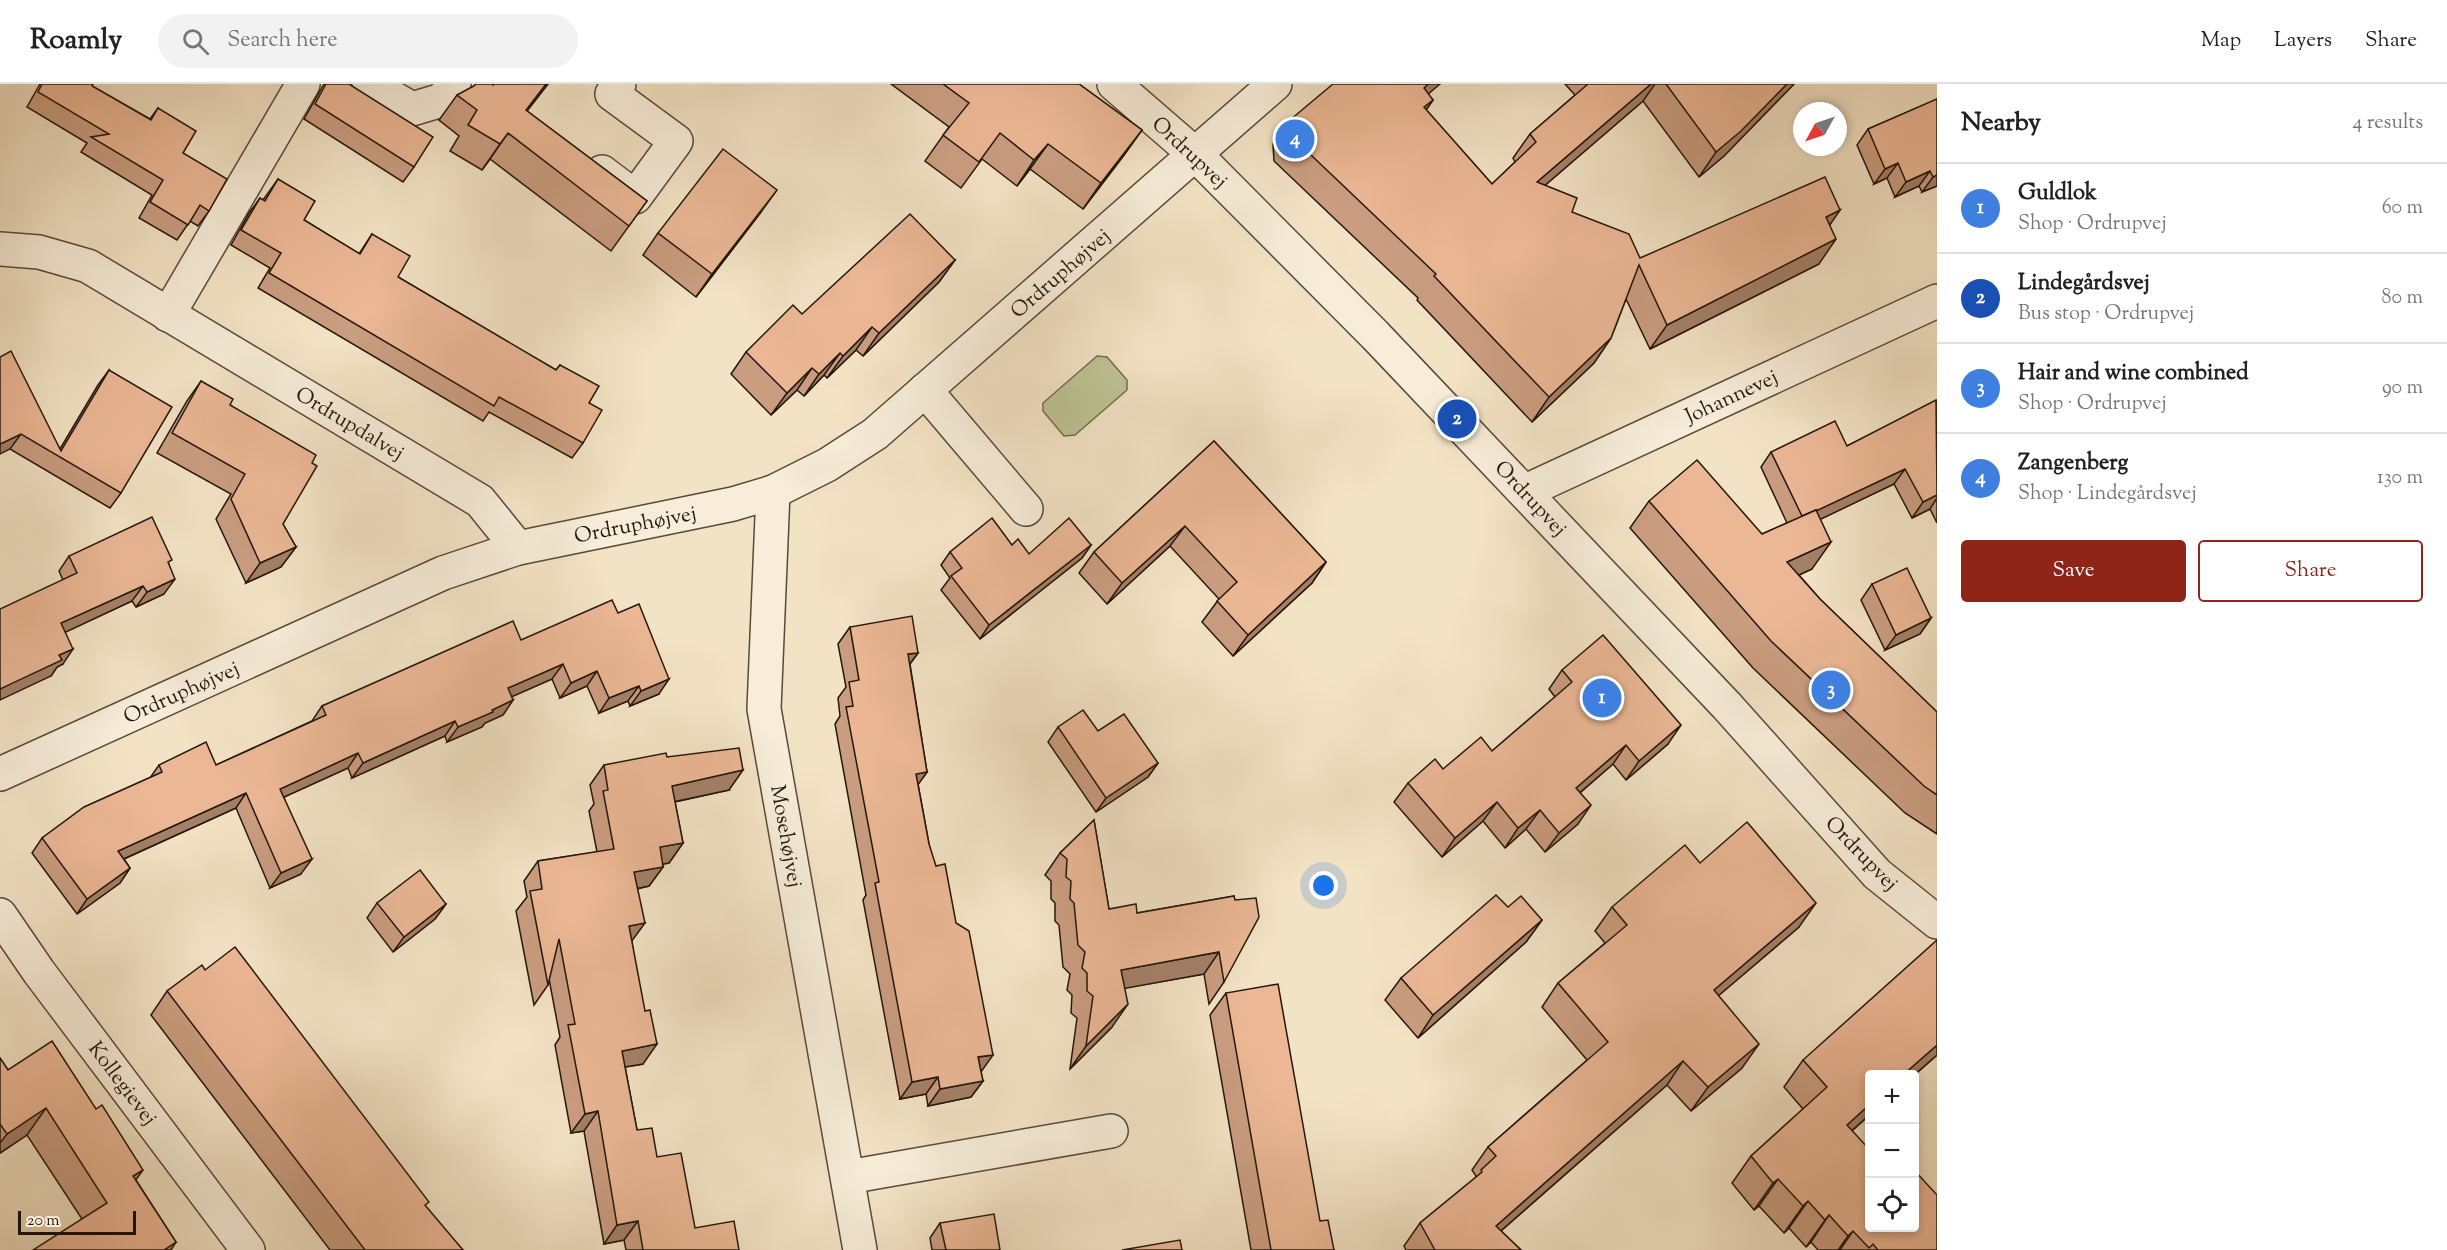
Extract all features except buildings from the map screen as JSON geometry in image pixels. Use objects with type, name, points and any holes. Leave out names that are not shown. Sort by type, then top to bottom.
[{"type":"street","points":[[168,315],[303,84]]},
{"type":"street","points":[[369,84],[412,110],[442,100],[454,84]]},
{"type":"street","points":[[582,158],[635,197],[675,141],[612,94],[619,84]]},
{"type":"street","name":"Ordrupvej","points":[[1114,84],[1197,154],[1526,491],[1728,706],[1877,874],[1934,917]]},
{"type":"street","name":"Ordruphøjvej","points":[[0,774],[443,573],[518,548],[733,504],[772,492],[827,465],[875,434],[1275,84]]},
{"type":"street","name":"Ordrupdalvej","points":[[0,249],[39,252],[88,266],[480,501],[518,548]]},
{"type":"street","name":"Johannevej","points":[[1526,491],[1937,301]]},
{"type":"street","points":[[925,390],[1026,509]]},
{"type":"street","name":"Mosehøjvej","points":[[772,492],[764,709],[860,1250]]},
{"type":"street","name":"Kollegievej","points":[[0,915],[39,972],[248,1250]]},
{"type":"street","points":[[848,1177],[1112,1131]]},
{"type":"green space","points":[[1097,356],[1107,357],[1127,380],[1127,390],[1075,435],[1064,436],[1043,411],[1043,403]]},
{"type":"place","name":"Zangenberg","points":[[1295,139]]},
{"type":"place","name":"Lindegårdsvej","points":[[1457,419]]},
{"type":"place","name":"Hair and wine combined","points":[[1831,690]]},
{"type":"place","name":"Guldlok","points":[[1602,698]]}]
